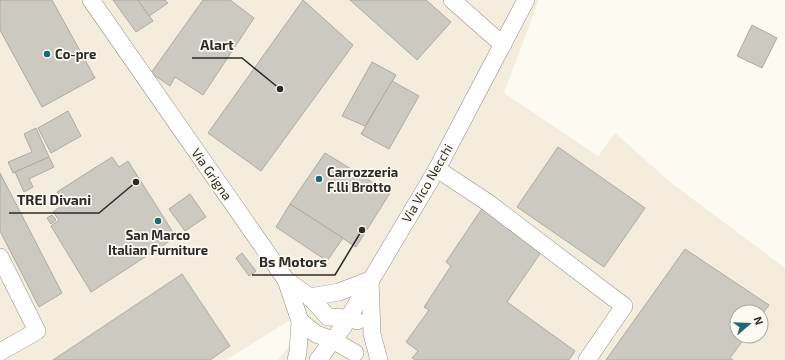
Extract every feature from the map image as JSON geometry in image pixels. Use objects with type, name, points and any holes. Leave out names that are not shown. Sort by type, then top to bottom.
[{"type":"street","name":"Via Grigna","points":[[91,0],[286,280],[300,321],[296,360]]},
{"type":"street","points":[[452,0],[503,46]]},
{"type":"street","name":"Via Vico Necchi","points":[[320,357],[348,318],[437,169],[526,0]]},
{"type":"street","points":[[437,169],[487,202],[624,306],[587,360]]},
{"type":"street","points":[[0,257],[37,331],[0,352]]},
{"type":"street","points":[[286,280],[310,297],[328,317],[333,340]]},
{"type":"street","points":[[310,297],[339,292],[370,280],[372,334],[379,360]]},
{"type":"street","points":[[328,317],[348,318],[360,322],[372,334]]},
{"type":"street","points":[[300,321],[316,334],[333,340],[358,357]]},
{"type":"street","points":[[320,357],[358,357]]},
{"type":"shaded area","points":[[0,0],[539,0],[504,93],[598,156],[615,133],[670,182],[785,268],[785,360],[278,360],[297,336],[290,320],[226,360],[0,360]]},
{"type":"building","name":"Co-pre","points":[[0,0],[52,0],[95,78],[42,107],[0,30]]},
{"type":"building","points":[[113,0],[138,0],[153,21],[136,32]]},
{"type":"building","points":[[138,0],[165,0],[168,3],[149,16]]},
{"type":"building","points":[[203,0],[230,0],[254,18],[203,95],[175,77],[170,86],[151,73]]},
{"type":"building","points":[[303,0],[353,45],[261,171],[208,133]]},
{"type":"building","points":[[350,0],[426,0],[451,22],[417,60]]},
{"type":"building","points":[[752,25],[777,38],[762,68],[737,56]]},
{"type":"building","points":[[372,62],[396,75],[365,126],[342,116]]},
{"type":"building","points":[[392,81],[419,96],[389,149],[361,134]]},
{"type":"building","points":[[68,111],[81,136],[51,153],[38,128]]},
{"type":"building","points":[[36,128],[49,157],[13,173],[8,162],[32,152],[24,134]]},
{"type":"building","points":[[558,147],[645,208],[604,267],[517,207]]},
{"type":"building","points":[[325,153],[390,193],[356,247],[290,204]]},
{"type":"building","points":[[49,157],[54,167],[29,179],[33,187],[24,192],[15,172]]},
{"type":"building","points":[[112,157],[119,167],[128,161],[176,237],[91,292],[51,226],[59,220],[53,212],[65,203],[57,192]]},
{"type":"building","points":[[0,173],[62,293],[39,307],[0,231]]},
{"type":"building","points":[[190,194],[206,217],[185,231],[169,209]]},
{"type":"building","points":[[290,204],[343,238],[327,261],[276,227]]},
{"type":"building","points":[[483,207],[544,248],[507,302],[575,351],[569,360],[416,360],[412,358],[418,351],[406,342],[429,310],[424,307],[451,266],[446,262]]},
{"type":"building","points":[[52,215],[56,220],[51,224],[47,218]]},
{"type":"building","points":[[685,249],[768,304],[729,304],[729,344],[740,344],[730,358],[733,360],[606,360]]},
{"type":"building","points":[[242,253],[256,271],[249,276],[236,258]]},
{"type":"building","points":[[182,274],[230,346],[210,360],[53,360]]},
{"type":"place","name":"Co-pre","points":[[47,54]]},
{"type":"place","name":"Alart","points":[[280,89]]},
{"type":"place","name":"Carrozzeria F.lli Brotto","points":[[319,179]]},
{"type":"place","name":"TREI Divani","points":[[136,182]]},
{"type":"place","name":"San Marco Italian Furniture","points":[[158,221]]},
{"type":"place","name":"Bs Motors","points":[[362,230]]}]
